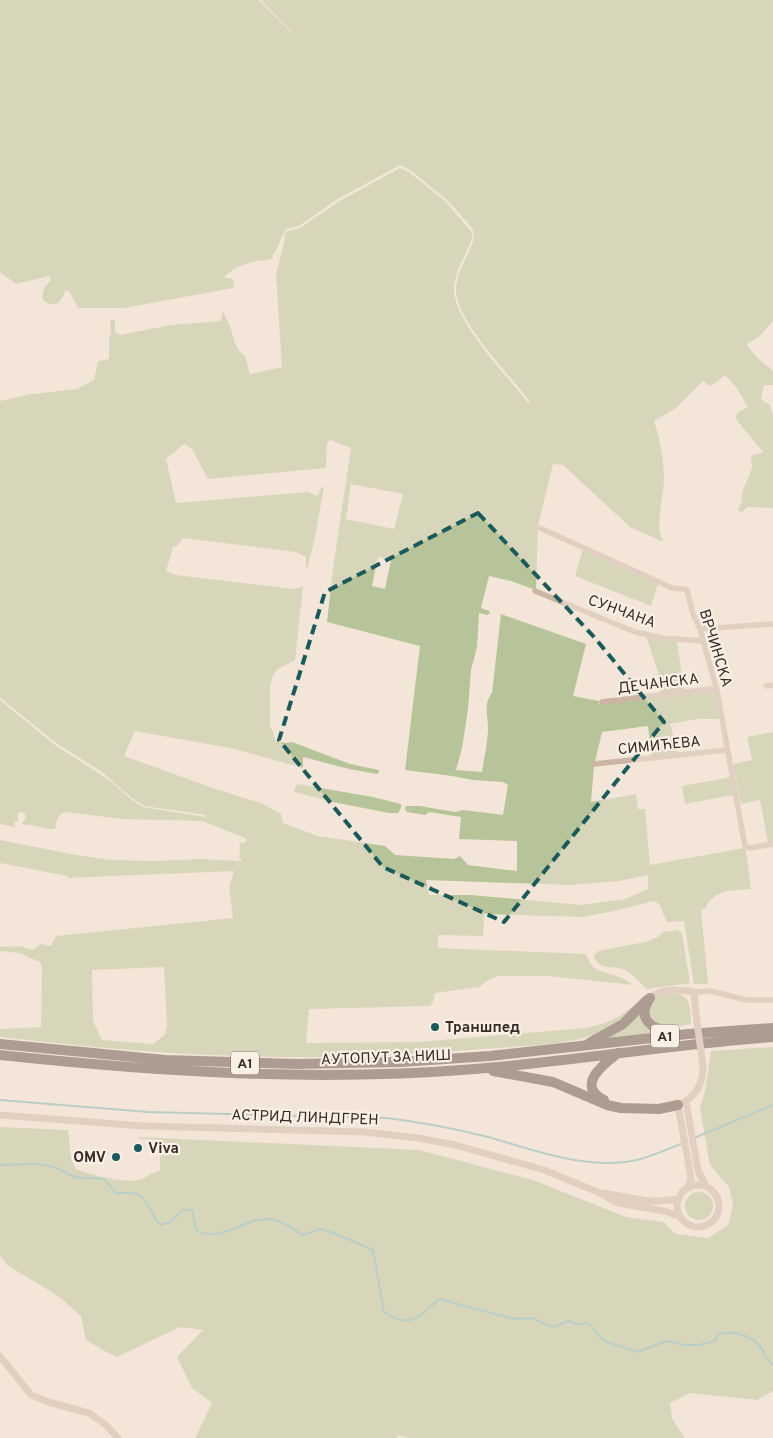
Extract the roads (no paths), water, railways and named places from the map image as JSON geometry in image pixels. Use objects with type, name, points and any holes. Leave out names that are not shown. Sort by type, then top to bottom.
[{"type":"highway","points":[[650,998],[646,1004],[645,1014],[647,1020],[657,1029],[721,1027],[747,1030]]},
{"type":"highway","points":[[584,1046],[623,1024],[650,998]]},
{"type":"highway","name":"АУТОПУТ ЗА НИШ","points":[[0,1044],[147,1058],[297,1064],[445,1059],[688,1034],[773,1028]]},
{"type":"highway","name":"АУТОПУТ ЗА НИШ","points":[[0,1055],[128,1068],[226,1074],[324,1075],[475,1069],[773,1037]]},
{"type":"highway","points":[[619,1053],[599,1068],[595,1074],[592,1085],[597,1095],[602,1099],[615,1103],[680,1104]]},
{"type":"highway","points":[[475,1069],[553,1082],[607,1105],[621,1108],[659,1109],[680,1104]]},
{"type":"street","name":"ВРЧИНСКА","points":[[540,528],[672,588],[687,590],[717,691],[744,846],[750,848],[772,844]]},
{"type":"street","name":"СУНЧАНА","points":[[535,591],[635,632],[662,638],[702,640]]},
{"type":"street","points":[[700,629],[773,624]]},
{"type":"street","points":[[766,686],[773,685]]},
{"type":"street","name":"ДЕЧАНСКА","points":[[602,702],[710,689],[717,691]]},
{"type":"street","name":"СИМИЋЕВА","points":[[594,764],[727,750]]},
{"type":"street","points":[[650,998],[654,994],[665,991],[711,991],[746,1000],[773,1000]]},
{"type":"street","points":[[691,1158],[698,1174],[706,1186],[716,1195],[719,1203],[719,1212],[714,1220],[708,1225],[699,1227],[690,1225],[680,1217],[678,1210],[679,1199],[688,1188],[690,1180],[691,1158],[685,1118],[680,1104],[692,1096],[700,1085],[703,1074],[694,992]]},
{"type":"street","name":"АСТРИД ЛИНДГРЕН","points":[[0,1115],[144,1126],[364,1132],[419,1138],[455,1145],[530,1166],[556,1174],[618,1203],[670,1212],[680,1217]]},
{"type":"street","points":[[688,1188],[699,1185],[706,1186]]},
{"type":"street","name":"АСТРИД ЛИНДГРЕН","points":[[600,1193],[659,1202],[679,1199]]},
{"type":"street","points":[[0,1356],[31,1395],[48,1402],[89,1413],[106,1425],[118,1438]]},
{"type":"waterway","points":[[0,1100],[148,1112],[387,1118],[460,1130],[559,1157],[598,1163],[618,1163],[637,1160],[683,1143]]},
{"type":"waterway","points":[[694,1138],[773,1105]]},
{"type":"waterway","points":[[0,1165],[38,1164],[55,1167],[74,1177],[104,1179],[116,1193],[132,1193],[140,1196],[161,1225],[170,1222],[183,1210],[192,1210],[196,1230],[205,1233],[215,1234],[224,1232],[260,1219],[282,1223],[303,1235],[320,1229],[334,1233],[373,1250],[384,1312],[400,1320],[407,1321],[419,1316],[439,1299],[514,1319],[533,1318],[555,1327],[568,1321],[577,1324],[588,1323],[605,1341],[637,1352],[667,1341],[684,1345],[698,1345],[715,1341],[718,1334],[734,1333],[755,1341],[773,1365]]},
{"type":"place","name":"Траншпед","points":[[435,1027]]},
{"type":"place","name":"Viva","points":[[138,1148]]},
{"type":"place","name":"OMV","points":[[116,1157]]}]
